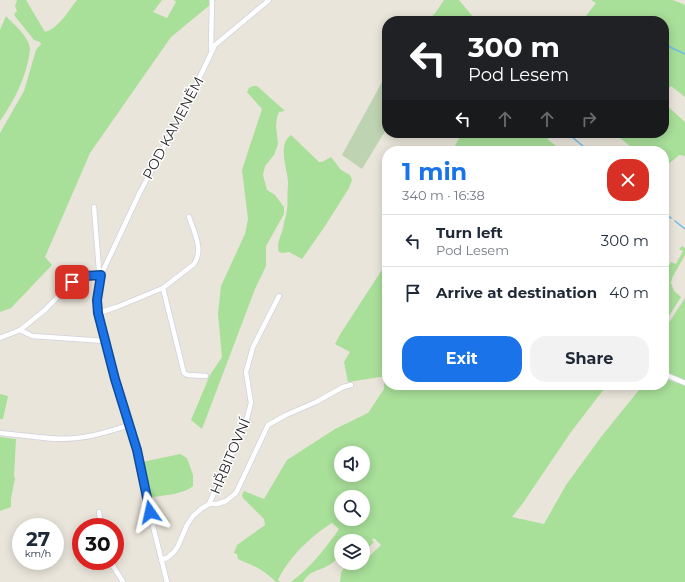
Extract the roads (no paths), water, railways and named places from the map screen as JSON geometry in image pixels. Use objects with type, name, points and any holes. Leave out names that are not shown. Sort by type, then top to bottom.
[{"type":"street","points":[[211,53],[212,0]]},
{"type":"street","name":"POD KAMENĚM","points":[[166,582],[137,450],[115,379],[98,313],[97,300],[101,275],[140,192],[189,100],[215,45],[269,0]]},
{"type":"street","name":"POD KAMENĚM","points":[[94,207],[99,270],[101,275]]},
{"type":"street","points":[[98,313],[117,307],[163,288],[194,264],[200,253],[189,217]]},
{"type":"street","points":[[0,338],[20,330],[45,310],[72,282],[86,276],[101,275]]},
{"type":"street","points":[[163,288],[184,373],[188,375],[206,376]]},
{"type":"street","name":"HŘBITOVNÍ","points":[[209,504],[246,422],[251,403],[246,372],[253,347],[279,296]]},
{"type":"street","points":[[20,330],[32,336],[105,341]]},
{"type":"street","points":[[669,376],[685,383]]},
{"type":"street","points":[[161,560],[167,558],[174,552],[178,546],[186,525],[193,516],[209,504],[217,504],[226,501],[236,493],[268,425],[343,387],[351,385]]},
{"type":"street","points":[[0,432],[54,439],[75,439],[88,437],[130,425]]},
{"type":"street","points":[[99,512],[99,518]]},
{"type":"street","points":[[116,570],[123,582]]},
{"type":"waterway","points":[[669,46],[685,54]]},
{"type":"waterway","points":[[573,138],[583,146]]},
{"type":"waterway","points":[[675,221],[685,229]]}]
